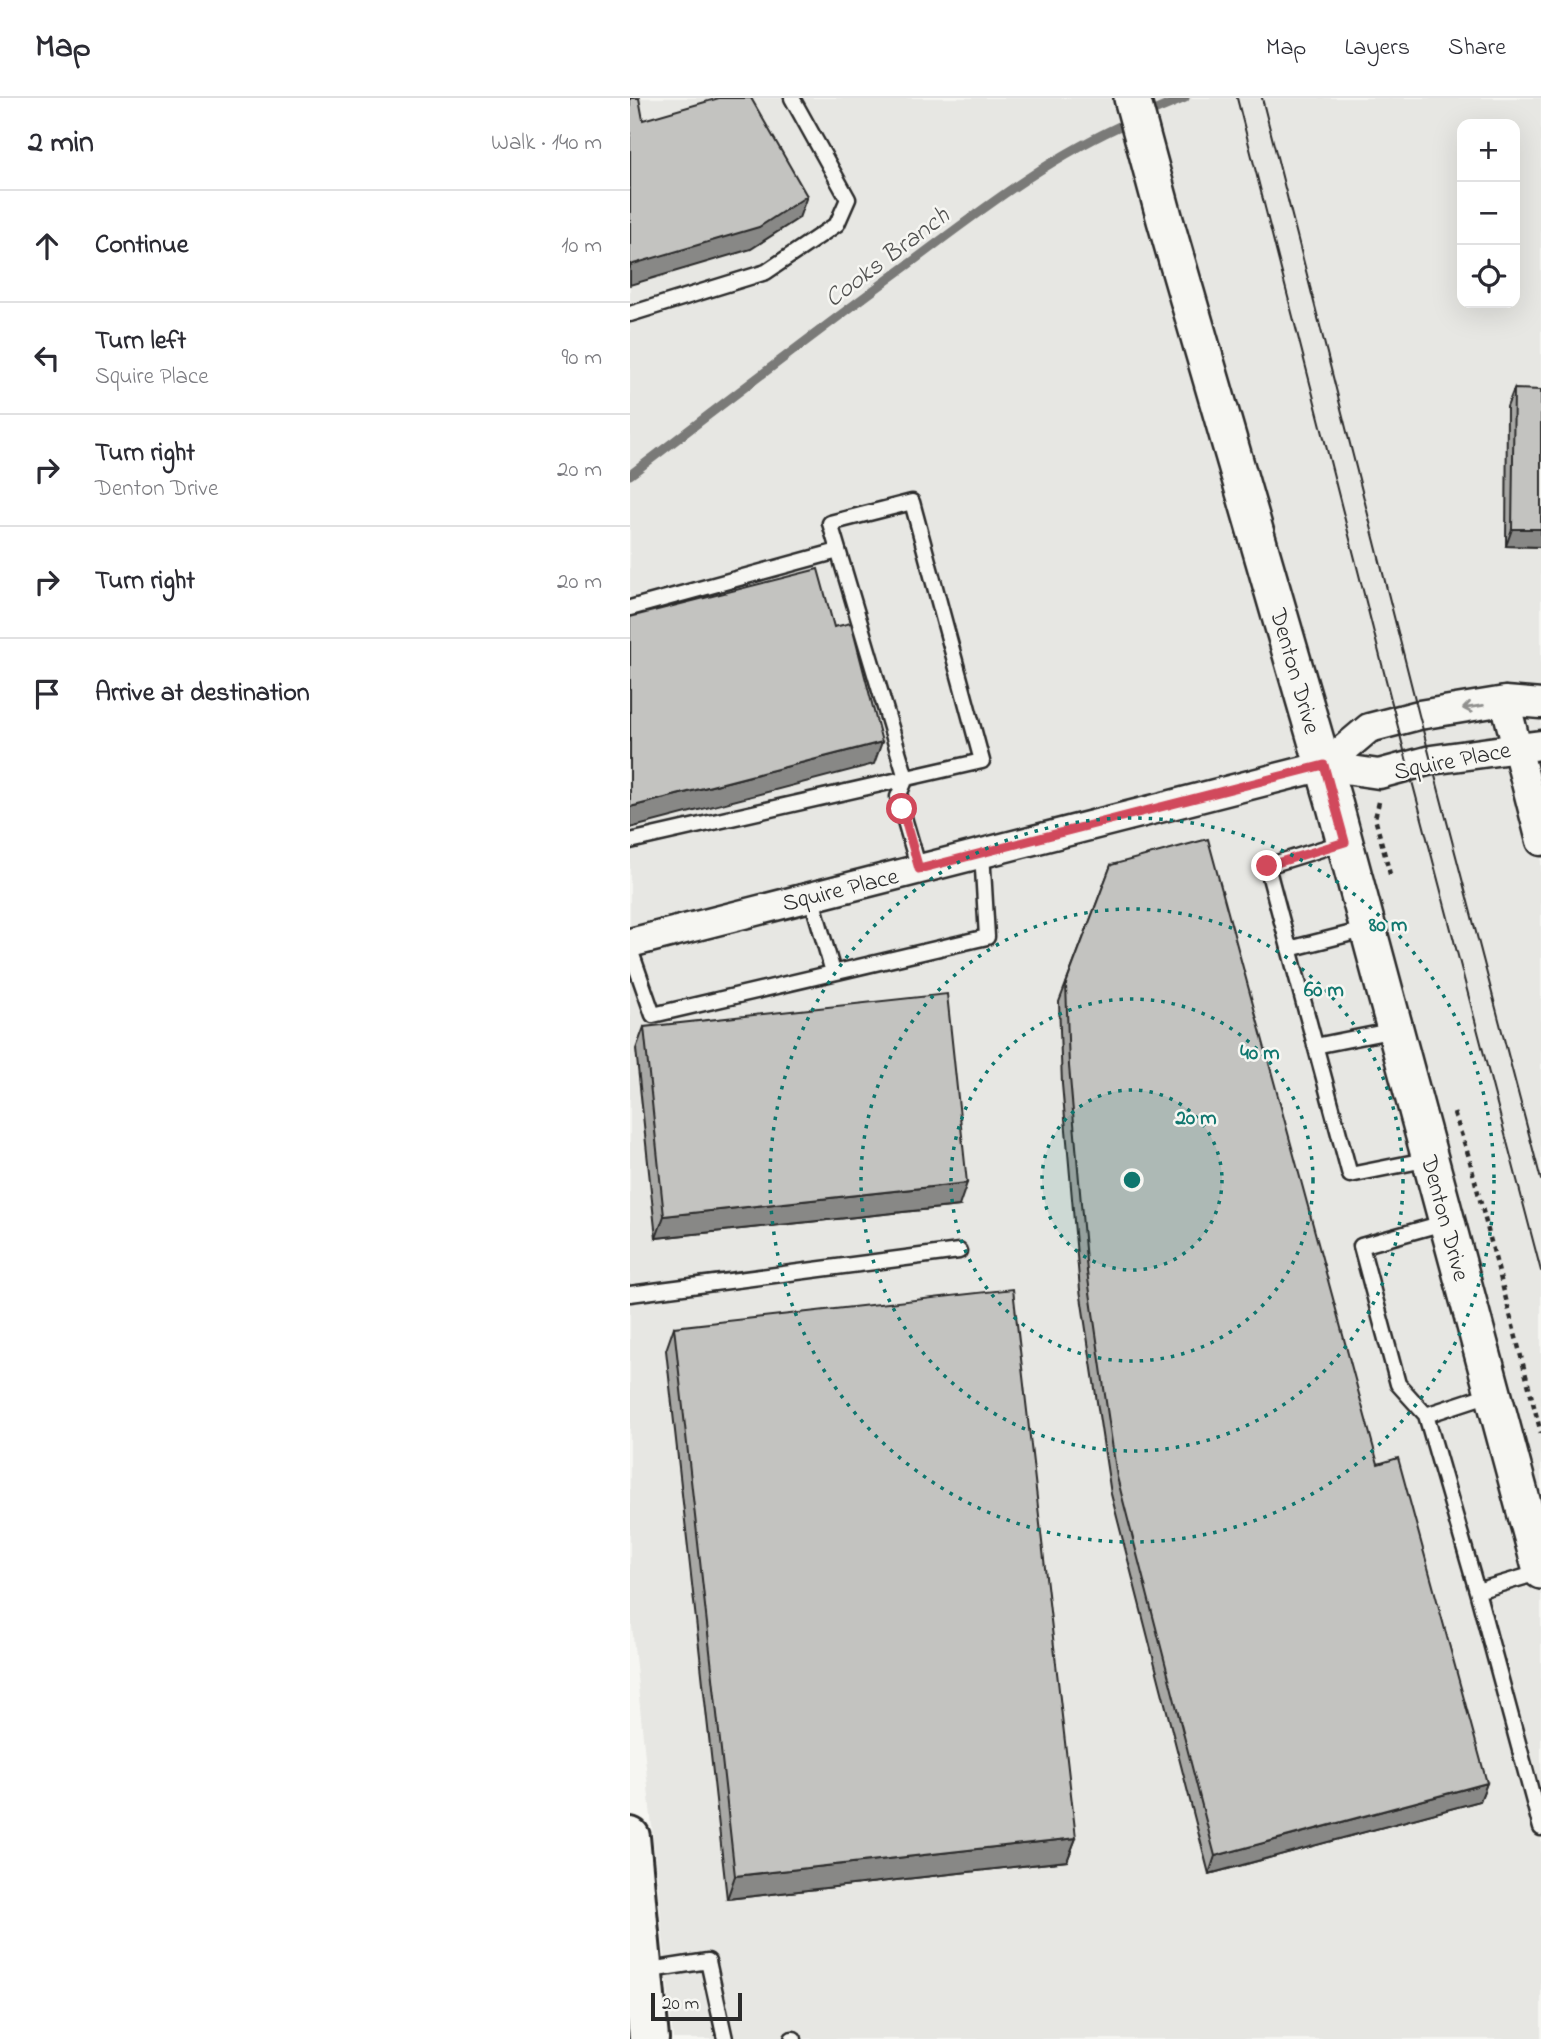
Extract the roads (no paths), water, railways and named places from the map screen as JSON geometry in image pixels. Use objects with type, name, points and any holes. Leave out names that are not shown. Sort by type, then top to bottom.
[{"type":"main road","points":[[630,1837],[649,2039]]},
{"type":"street","name":"Denton Drive","points":[[1132,98],[1324,765],[1541,1571]]},
{"type":"street","points":[[1505,701],[1529,746],[1541,841]]},
{"type":"street","points":[[1324,765],[1368,728],[1419,715],[1505,701],[1541,704]]},
{"type":"street","name":"Squire Place","points":[[630,943],[1324,765],[1379,774],[1431,760],[1529,746]]},
{"type":"lane","points":[[630,314],[766,271],[837,224],[848,199],[792,98]]},
{"type":"lane","points":[[630,841],[906,778],[982,761],[912,502],[830,523],[906,778],[898,797],[919,869]]},
{"type":"lane","points":[[630,608],[838,551]]},
{"type":"lane","points":[[1345,842],[1267,866],[1315,1046],[1350,1175],[1430,1159]]},
{"type":"lane","points":[[630,949],[653,1015],[987,937],[982,852]]},
{"type":"lane","points":[[811,896],[834,972]]},
{"type":"lane","points":[[1289,949],[1368,929]]},
{"type":"lane","points":[[1315,1046],[1395,1030]]},
{"type":"lane","points":[[1447,1222],[1360,1245],[1398,1384],[1426,1415],[1541,1828]]},
{"type":"lane","points":[[630,1294],[959,1251]]},
{"type":"lane","points":[[1426,1415],[1493,1393]]},
{"type":"lane","points":[[1477,1591],[1541,1571]]},
{"type":"lane","points":[[642,1971],[708,1961],[725,2039]]},
{"type":"waterway","name":"Cooks Branch","points":[[1144,115],[1185,98]]},
{"type":"waterway","name":"Cooks Branch","points":[[630,475],[989,205],[1072,151],[1131,121]]},
{"type":"tram line","points":[[1237,98],[1541,1271]]},
{"type":"tram line","points":[[1262,98],[1541,1180]]}]
